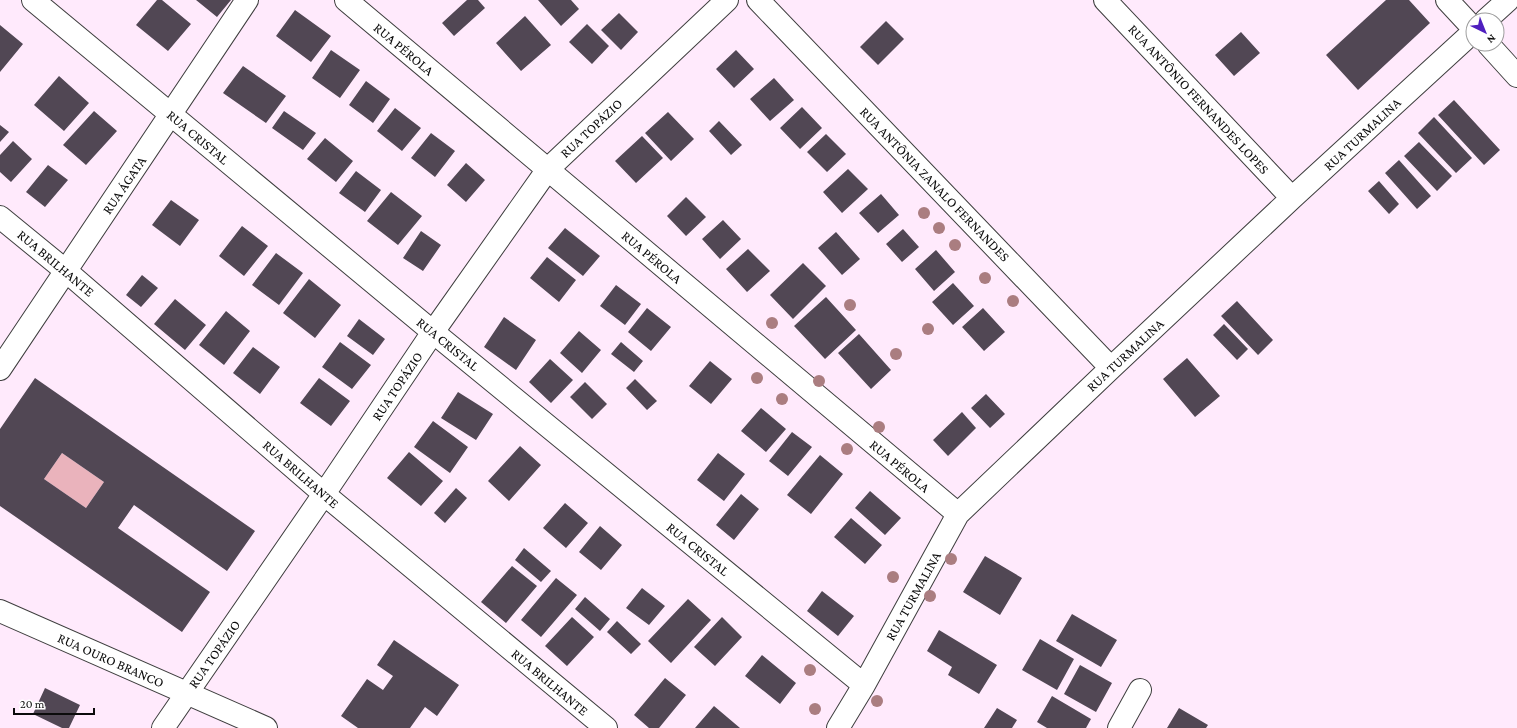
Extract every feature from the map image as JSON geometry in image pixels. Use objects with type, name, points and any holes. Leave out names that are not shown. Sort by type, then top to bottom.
[{"type":"street","name":"RUA CRISTAL","points":[[34,0],[434,332],[864,685]]},
{"type":"street","name":"RUA ÁGATA","points":[[0,369],[247,0]]},
{"type":"street","name":"RUA PÉROLA","points":[[346,0],[958,514]]},
{"type":"street","name":"RUA TOPÁZIO","points":[[163,728],[434,332],[548,169],[727,0]]},
{"type":"street","name":"RUA ANTÔNIA ZANALO FERNANDES","points":[[758,0],[1111,368]]},
{"type":"street","name":"RUA ANTÔNIO FERNANDES LOPES","points":[[1105,0],[1292,198]]},
{"type":"street","points":[[1447,0],[1465,19]]},
{"type":"street","points":[[1495,12],[1508,0]]},
{"type":"street","name":"RUA TURMALINA","points":[[838,728],[864,685],[958,514],[1292,198],[1465,39]]},
{"type":"street","points":[[1495,52],[1517,76]]},
{"type":"street","name":"RUA BRILHANTE","points":[[0,217],[66,271],[324,494],[606,728]]},
{"type":"street","name":"RUA OURO BRANCO","points":[[0,611],[266,728]]},
{"type":"street","points":[[1119,728],[1140,690]]},
{"type":"shaded area","points":[[62,453],[104,482],[86,508],[44,479]]},
{"type":"building","points":[[157,0],[162,0],[191,24],[168,51],[136,25]]},
{"type":"building","points":[[196,0],[231,0],[217,17]]},
{"type":"building","points":[[467,0],[478,0],[485,8],[454,36],[442,23]]},
{"type":"building","points":[[538,0],[571,0],[579,9],[561,26]]},
{"type":"building","points":[[1386,0],[1409,0],[1430,23],[1358,90],[1326,55]]},
{"type":"building","points":[[295,10],[331,36],[311,62],[276,36]]},
{"type":"building","points":[[619,13],[638,32],[621,50],[601,30]]},
{"type":"building","points":[[525,16],[551,45],[521,71],[496,43]]},
{"type":"building","points":[[886,21],[904,39],[878,65],[860,47]]},
{"type":"building","points":[[587,24],[609,46],[592,64],[569,42]]},
{"type":"building","points":[[0,25],[23,44],[0,72]]},
{"type":"building","points":[[1241,32],[1260,53],[1234,76],[1215,55]]},
{"type":"building","points":[[331,50],[360,70],[340,98],[312,78]]},
{"type":"building","points":[[736,50],[754,69],[734,88],[716,69]]},
{"type":"building","points":[[243,66],[286,96],[266,123],[223,93]]},
{"type":"building","points":[[59,76],[89,103],[64,131],[34,105]]},
{"type":"building","points":[[774,78],[794,100],[770,121],[750,99]]},
{"type":"building","points":[[366,81],[390,99],[373,123],[349,105]]},
{"type":"building","points":[[1454,100],[1500,150],[1484,165],[1438,115]]},
{"type":"building","points":[[802,107],[822,128],[800,149],[780,128]]},
{"type":"building","points":[[395,108],[421,128],[402,151],[377,131]]},
{"type":"building","points":[[94,111],[117,131],[86,165],[63,145]]},
{"type":"building","points":[[284,111],[316,133],[303,150],[272,128]]},
{"type":"building","points":[[668,112],[694,139],[671,161],[645,133]]},
{"type":"building","points":[[1434,117],[1472,158],[1456,173],[1418,133]]},
{"type":"building","points":[[719,121],[742,145],[731,155],[709,131]]},
{"type":"building","points":[[0,125],[9,132],[0,142]]},
{"type":"building","points":[[431,133],[455,151],[435,177],[411,158]]},
{"type":"building","points":[[826,134],[846,154],[827,172],[807,152]]},
{"type":"building","points":[[642,136],[663,158],[636,183],[615,161]]},
{"type":"building","points":[[325,138],[353,161],[336,182],[307,159]]},
{"type":"building","points":[[13,141],[32,159],[11,182],[0,172],[0,155]]},
{"type":"building","points":[[1419,142],[1452,176],[1437,191],[1404,156]]},
{"type":"building","points":[[1399,160],[1431,196],[1417,209],[1385,173]]},
{"type":"building","points":[[466,163],[485,180],[466,202],[447,185]]},
{"type":"building","points":[[48,165],[68,180],[45,207],[26,192]]},
{"type":"building","points":[[848,169],[868,189],[842,213],[823,192]]},
{"type":"building","points":[[356,171],[381,190],[365,212],[339,193]]},
{"type":"building","points":[[1379,181],[1399,204],[1389,214],[1368,191]]},
{"type":"building","points":[[391,192],[422,216],[398,245],[367,221]]},
{"type":"building","points":[[881,194],[899,215],[878,233],[859,213]]},
{"type":"building","points":[[686,197],[706,217],[686,236],[667,216]]},
{"type":"building","points":[[171,200],[199,220],[180,246],[152,225]]},
{"type":"building","points":[[723,220],[741,239],[720,259],[702,239]]},
{"type":"building","points":[[242,226],[268,246],[244,276],[219,256]]},
{"type":"building","points":[[565,228],[600,256],[583,276],[548,248]]},
{"type":"building","points":[[903,229],[919,247],[902,262],[886,244]]},
{"type":"building","points":[[421,231],[441,245],[423,271],[403,258]]},
{"type":"building","points":[[836,232],[860,259],[842,275],[818,248]]},
{"type":"building","points":[[748,249],[770,271],[747,292],[726,269]]},
{"type":"building","points":[[936,250],[955,272],[934,291],[915,269]]},
{"type":"building","points":[[276,253],[303,273],[279,305],[252,285]]},
{"type":"building","points":[[547,257],[576,280],[559,302],[530,278]]},
{"type":"building","points":[[803,263],[826,286],[793,319],[770,295]]},
{"type":"building","points":[[142,275],[158,288],[141,307],[126,295]]},
{"type":"building","points":[[309,279],[341,305],[315,338],[283,313]]},
{"type":"building","points":[[953,283],[974,306],[953,325],[932,302]]},
{"type":"building","points":[[616,285],[641,304],[625,325],[600,306]]},
{"type":"building","points":[[826,297],[856,330],[825,359],[794,326]]},
{"type":"building","points":[[175,299],[206,325],[185,350],[154,324]]},
{"type":"building","points":[[1237,301],[1273,340],[1258,355],[1221,316]]},
{"type":"building","points":[[647,308],[671,327],[651,351],[628,332]]},
{"type":"building","points":[[983,308],[1005,332],[984,351],[962,327]]},
{"type":"building","points":[[226,311],[250,331],[224,365],[199,345]]},
{"type":"building","points":[[504,317],[536,340],[516,370],[484,347]]},
{"type":"building","points":[[359,319],[385,339],[373,355],[347,336]]},
{"type":"building","points":[[1224,324],[1248,349],[1237,360],[1213,335]]},
{"type":"building","points":[[579,331],[601,350],[582,373],[560,353]]},
{"type":"building","points":[[859,334],[891,370],[871,389],[838,353]]},
{"type":"building","points":[[340,342],[371,365],[352,389],[322,367]]},
{"type":"building","points":[[621,342],[643,361],[634,372],[611,354]]},
{"type":"building","points":[[253,347],[280,367],[260,394],[233,373]]},
{"type":"building","points":[[1187,358],[1220,396],[1195,417],[1163,379]]},
{"type":"building","points":[[550,359],[573,380],[551,403],[529,382]]},
{"type":"building","points":[[710,361],[732,379],[711,404],[689,386]]},
{"type":"building","points":[[35,378],[255,531],[227,571],[134,505],[118,528],[210,592],[182,632],[0,506],[0,429]],"holes":[[[62,453],[104,482],[86,508],[44,479]]]},
{"type":"building","points":[[319,378],[350,401],[331,426],[300,403]]},
{"type":"building","points":[[635,379],[657,401],[647,410],[626,388]]},
{"type":"building","points":[[585,382],[607,404],[592,419],[570,397]]},
{"type":"building","points":[[458,392],[493,414],[476,440],[441,418]]},
{"type":"building","points":[[986,394],[1005,414],[990,428],[971,408]]},
{"type":"building","points":[[761,408],[786,429],[766,452],[741,431]]},
{"type":"building","points":[[962,412],[976,428],[948,456],[933,440]]},
{"type":"building","points":[[433,421],[468,447],[450,473],[414,447]]},
{"type":"building","points":[[792,432],[812,447],[788,476],[769,461]]},
{"type":"building","points":[[520,446],[541,465],[509,501],[488,481]]},
{"type":"building","points":[[409,452],[443,481],[421,506],[387,478]]},
{"type":"building","points":[[718,453],[745,474],[724,501],[697,480]]},
{"type":"building","points":[[820,455],[843,474],[811,514],[787,495]]},
{"type":"building","points":[[456,488],[467,498],[445,523],[434,513]]},
{"type":"building","points":[[870,491],[901,518],[885,535],[855,508]]},
{"type":"building","points":[[741,494],[759,509],[734,540],[716,525]]},
{"type":"building","points":[[565,503],[588,523],[566,548],[543,528]]},
{"type":"building","points":[[851,518],[882,545],[865,564],[834,537]]},
{"type":"building","points":[[600,526],[622,545],[601,570],[579,552]]},
{"type":"building","points":[[524,548],[551,571],[541,582],[515,560]]},
{"type":"building","points":[[985,556],[1022,578],[1000,615],[963,592]]},
{"type":"building","points":[[512,566],[537,586],[506,623],[481,602]]},
{"type":"building","points":[[556,578],[577,595],[541,637],[521,620]]},
{"type":"building","points":[[642,588],[665,606],[649,625],[626,608]]},
{"type":"building","points":[[822,591],[854,616],[838,636],[807,611]]},
{"type":"building","points":[[585,597],[610,619],[600,631],[575,609]]},
{"type":"building","points":[[688,599],[711,620],[671,663],[648,641]]},
{"type":"building","points":[[1072,614],[1117,640],[1101,667],[1056,641]]},
{"type":"building","points":[[572,617],[594,637],[567,666],[545,646]]},
{"type":"building","points":[[722,617],[742,637],[715,666],[694,647]]},
{"type":"building","points":[[617,621],[641,644],[631,654],[607,632]]},
{"type":"building","points":[[939,630],[997,665],[979,694],[948,675],[952,667],[927,651]]},
{"type":"building","points":[[1040,639],[1074,659],[1057,690],[1022,670]]},
{"type":"building","points":[[394,640],[459,685],[437,716],[425,707],[410,728],[358,728],[341,716],[367,679],[383,690],[393,676],[377,665]]},
{"type":"building","points":[[762,655],[796,683],[780,704],[745,676]]},
{"type":"building","points":[[1080,665],[1112,683],[1096,712],[1064,694]]},
{"type":"building","points":[[665,678],[686,695],[659,728],[649,728],[634,715]]},
{"type":"building","points":[[45,688],[80,705],[69,728],[62,728],[33,714]]},
{"type":"building","points":[[1052,696],[1091,719],[1086,728],[1047,728],[1037,722]]},
{"type":"building","points":[[714,706],[740,728],[695,728]]},
{"type":"building","points":[[997,708],[1017,720],[1012,728],[984,728]]},
{"type":"building","points":[[1179,708],[1208,725],[1206,728],[1167,728]]}]
